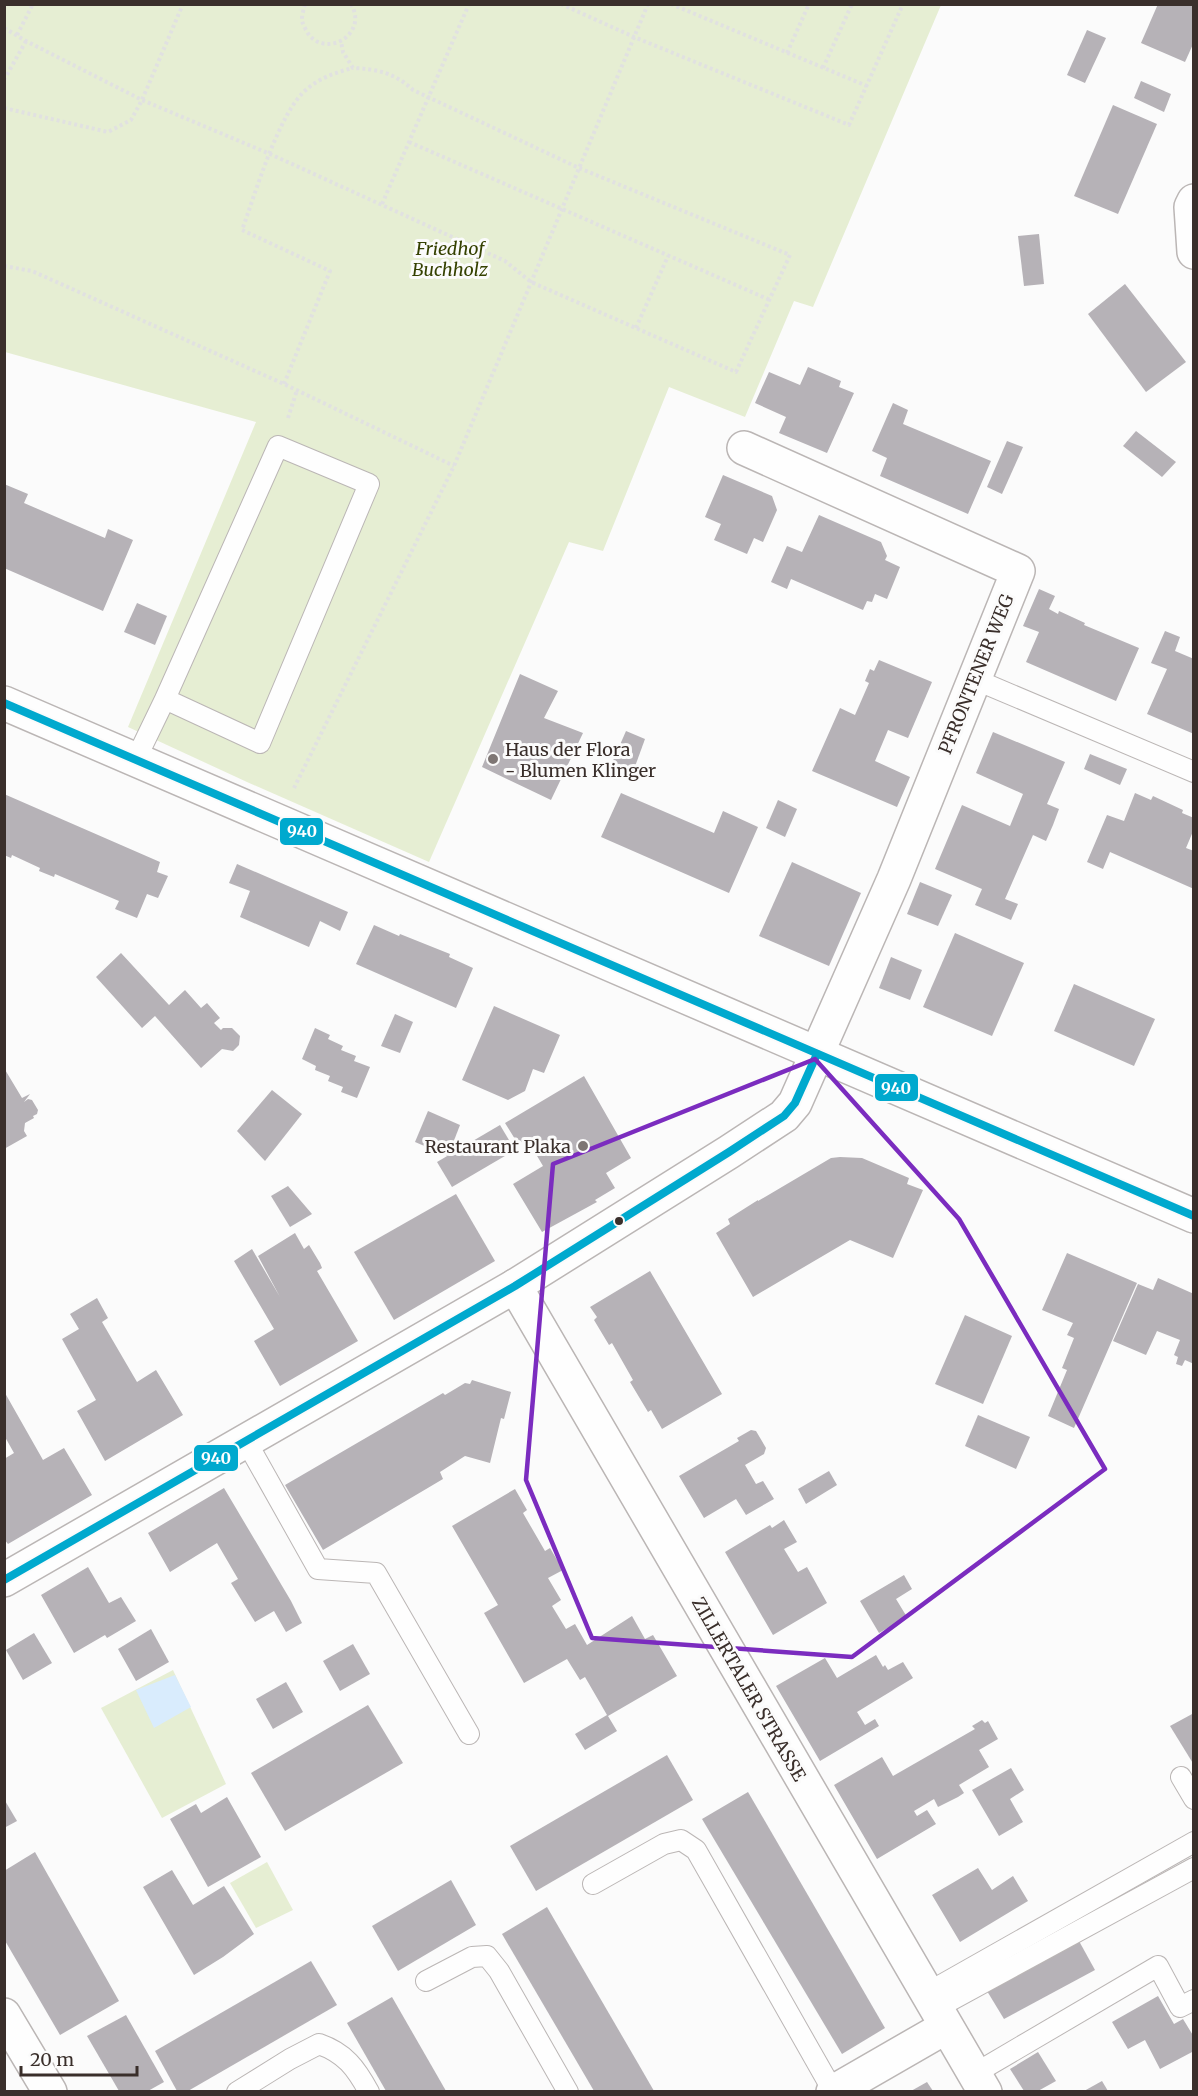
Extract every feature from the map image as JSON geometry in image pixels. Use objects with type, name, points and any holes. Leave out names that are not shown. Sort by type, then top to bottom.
[{"type":"street","points":[[1194,201],[1191,207],[1194,252]]},
{"type":"street","name":"PFRONTENER WEG","points":[[4,1580],[515,1286],[784,1116],[795,1103],[894,879],[1018,571],[744,448]]},
{"type":"street","points":[[4,703],[1194,1216]]},
{"type":"street","name":"ZILLERTALER STRASSE","points":[[515,1286],[980,2083]]},
{"type":"street","points":[[833,2091],[936,2010]]},
{"type":"street","points":[[4,2014],[50,2091]]},
{"type":"lane","points":[[136,759],[278,446],[369,484],[260,743],[165,699]]},
{"type":"lane","points":[[975,679],[1194,772]]},
{"type":"lane","points":[[246,1442],[318,1569],[376,1573],[469,1734]]},
{"type":"lane","points":[[1181,1777],[1194,1799]]},
{"type":"lane","points":[[593,1884],[664,1844],[681,1840],[696,1850],[833,2091]]},
{"type":"lane","points":[[936,2010],[1194,1842]]},
{"type":"lane","points":[[936,2010],[1194,1868]]},
{"type":"lane","points":[[426,1981],[472,1956],[487,1956],[500,1971],[568,2091]]},
{"type":"lane","points":[[980,2083],[1158,1966],[1180,2007],[1194,2000]]},
{"type":"lane","points":[[237,2091],[318,2044],[335,2049],[357,2070],[369,2091]]},
{"type":"path","points":[[17,35],[33,4]]},
{"type":"path","points":[[304,4],[302,21],[308,36],[318,42],[329,44],[341,41],[350,35],[355,22],[351,4]]},
{"type":"path","points":[[382,204],[469,4]]},
{"type":"path","points":[[561,4],[634,37],[849,125],[903,4]]},
{"type":"path","points":[[278,820],[454,466],[648,4]]},
{"type":"path","points":[[671,4],[867,86]]},
{"type":"path","points":[[787,53],[809,4]]},
{"type":"path","points":[[823,68],[852,4]]},
{"type":"path","points":[[4,108],[108,132],[131,120],[142,100],[181,5]]},
{"type":"path","points":[[4,28],[142,100],[270,154],[382,204],[506,261],[531,282],[736,372],[790,255],[579,168],[413,90],[401,78],[369,69],[353,68],[322,79],[305,90],[283,119],[270,154],[242,230],[330,271],[284,384]]},
{"type":"path","points":[[4,80],[26,40]]},
{"type":"path","points":[[341,41],[343,52],[353,68]]},
{"type":"path","points":[[409,142],[770,300]]},
{"type":"path","points":[[636,328],[668,256]]},
{"type":"path","points":[[4,266],[32,271],[284,384],[454,466]]},
{"type":"highlighted area","points":[[815,1059],[959,1219],[1105,1469],[852,1657],[592,1638],[526,1480],[553,1164]]},
{"type":"green space","name":"Friedhof Buchholz","points":[[4,5],[941,5],[813,307],[794,301],[745,417],[669,387],[603,551],[569,542],[429,862],[128,727],[256,422],[5,352]]},
{"type":"green space","points":[[173,1670],[226,1784],[162,1818],[101,1708]]},
{"type":"green space","points":[[267,1862],[293,1910],[256,1928],[230,1883]]},
{"type":"water","points":[[175,1675],[191,1707],[154,1728],[136,1690]]},
{"type":"building","points":[[1158,4],[1194,4],[1194,42],[1185,62],[1141,43]]},
{"type":"building","points":[[1087,30],[1106,38],[1085,83],[1067,75]]},
{"type":"building","points":[[1141,81],[1171,94],[1164,112],[1134,98]]},
{"type":"building","points":[[1113,105],[1157,124],[1118,214],[1074,196]]},
{"type":"building","points":[[1039,234],[1044,284],[1024,286],[1018,236]]},
{"type":"building","points":[[1125,284],[1186,362],[1146,392],[1088,314]]},
{"type":"building","points":[[808,367],[841,381],[839,387],[854,393],[827,453],[779,433],[786,417],[755,403],[769,372],[800,385]]},
{"type":"building","points":[[893,403],[908,410],[903,424],[991,461],[968,514],[880,476],[887,458],[872,451]]},
{"type":"building","points":[[1136,431],[1176,462],[1162,477],[1123,446]]},
{"type":"building","points":[[1007,441],[1023,447],[1002,494],[987,487]]},
{"type":"building","points":[[723,475],[772,496],[777,510],[763,542],[754,538],[747,554],[714,540],[721,524],[705,517]]},
{"type":"building","points":[[4,484],[28,494],[24,503],[105,538],[108,529],[133,540],[103,611],[4,568]]},
{"type":"building","points":[[819,515],[881,542],[887,556],[885,560],[900,567],[887,599],[875,594],[872,602],[867,601],[863,610],[791,579],[787,589],[771,582],[787,546],[802,552]]},
{"type":"building","points":[[1039,589],[1055,596],[1049,609],[1058,614],[1059,611],[1085,623],[1084,625],[1139,648],[1116,701],[1026,662],[1039,632],[1023,626]]},
{"type":"building","points":[[137,603],[167,616],[155,645],[124,632]]},
{"type":"building","points":[[1165,631],[1180,637],[1175,651],[1194,659],[1194,734],[1147,714],[1167,669],[1151,663]]},
{"type":"building","points":[[879,660],[932,682],[908,738],[888,730],[875,761],[910,777],[897,807],[812,771],[840,708],[855,715],[869,683],[865,681],[870,669],[874,671]]},
{"type":"building","points":[[520,674],[558,691],[544,718],[583,733],[551,800],[482,767]]},
{"type":"building","points":[[626,731],[645,739],[633,772],[612,763]]},
{"type":"building","points":[[993,732],[1065,762],[1047,804],[1059,809],[1046,841],[1033,835],[1005,899],[1018,904],[1011,920],[975,905],[982,889],[935,869],[962,805],[1010,826],[1023,794],[976,773]]},
{"type":"building","points":[[1090,754],[1127,769],[1120,785],[1084,769]]},
{"type":"building","points":[[621,793],[714,833],[723,811],[758,827],[729,893],[601,837]]},
{"type":"building","points":[[1135,793],[1151,800],[1153,796],[1183,810],[1182,813],[1194,818],[1194,829],[1186,848],[1194,851],[1194,889],[1110,852],[1103,869],[1087,862],[1107,815],[1124,821]]},
{"type":"building","points":[[4,794],[160,862],[157,872],[168,876],[158,898],[147,894],[137,918],[115,909],[119,901],[55,874],[54,877],[39,871],[40,868],[12,855],[11,858],[4,855]]},
{"type":"building","points":[[778,800],[797,809],[785,837],[766,828]]},
{"type":"building","points":[[792,862],[861,893],[829,966],[759,936]]},
{"type":"building","points":[[237,864],[348,912],[340,931],[320,921],[309,947],[240,917],[250,891],[229,883]]},
{"type":"building","points":[[920,882],[952,895],[938,926],[907,914]]},
{"type":"building","points":[[374,925],[450,954],[449,957],[473,968],[456,1008],[356,964]]},
{"type":"building","points":[[955,933],[1024,963],[992,1036],[923,1007]]},
{"type":"building","points":[[121,953],[169,1005],[185,990],[201,1008],[207,1003],[220,1018],[214,1023],[221,1030],[232,1028],[240,1036],[239,1045],[233,1051],[222,1049],[201,1068],[155,1016],[142,1028],[96,977]]},
{"type":"building","points":[[891,957],[922,970],[910,1000],[879,988]]},
{"type":"building","points":[[1074,984],[1155,1019],[1134,1066],[1054,1031]]},
{"type":"building","points":[[494,1006],[560,1035],[544,1073],[533,1069],[525,1091],[508,1100],[462,1080]]},
{"type":"building","points":[[395,1014],[413,1022],[400,1053],[381,1046]]},
{"type":"building","points":[[315,1028],[330,1035],[328,1039],[343,1046],[341,1050],[356,1056],[354,1061],[370,1067],[357,1098],[341,1092],[343,1087],[328,1081],[330,1076],[315,1070],[316,1066],[302,1059]]},
{"type":"building","points":[[4,1068],[22,1098],[30,1094],[24,1102],[28,1099],[32,1100],[38,1110],[34,1118],[25,1123],[24,1131],[27,1136],[4,1149]]},
{"type":"building","points":[[584,1076],[631,1158],[606,1173],[615,1188],[595,1200],[597,1202],[542,1232],[513,1184],[543,1166],[527,1139],[518,1144],[505,1123]]},
{"type":"building","points":[[272,1090],[302,1114],[265,1161],[237,1131]]},
{"type":"building","points":[[428,1111],[460,1125],[448,1156],[415,1142]]},
{"type":"building","points":[[500,1125],[515,1150],[452,1187],[437,1162]]},
{"type":"building","points":[[831,1158],[862,1158],[909,1178],[907,1184],[923,1190],[893,1258],[850,1240],[753,1297],[716,1233],[730,1224],[728,1219],[758,1200]]},
{"type":"building","points":[[288,1186],[312,1214],[290,1227],[271,1196]]},
{"type":"building","points":[[456,1194],[495,1261],[394,1320],[354,1252]]},
{"type":"building","points":[[295,1233],[304,1249],[309,1245],[320,1263],[322,1268],[317,1271],[358,1341],[280,1386],[254,1341],[274,1329],[234,1261],[252,1249],[280,1297],[258,1256]]},
{"type":"building","points":[[1067,1253],[1137,1283],[1074,1428],[1048,1416],[1067,1370],[1062,1368],[1074,1338],[1067,1335],[1073,1323],[1042,1310]]},
{"type":"building","points":[[650,1271],[722,1394],[662,1429],[651,1410],[648,1412],[630,1382],[633,1380],[612,1343],[609,1345],[594,1320],[597,1317],[590,1307]]},
{"type":"building","points":[[1158,1278],[1194,1294],[1194,1364],[1185,1360],[1182,1366],[1176,1364],[1178,1357],[1174,1355],[1180,1340],[1157,1331],[1146,1355],[1113,1341],[1138,1284],[1153,1290]]},
{"type":"building","points":[[97,1298],[108,1318],[102,1322],[137,1382],[156,1370],[183,1415],[105,1461],[77,1411],[96,1400],[62,1339],[79,1329],[70,1314]]},
{"type":"building","points":[[965,1315],[1012,1336],[983,1404],[935,1384]]},
{"type":"building","points":[[472,1380],[511,1392],[504,1419],[501,1418],[490,1463],[465,1456],[440,1472],[443,1479],[323,1550],[285,1485],[443,1393],[445,1395],[465,1383],[470,1384]]},
{"type":"building","points":[[5,1393],[43,1460],[64,1448],[92,1495],[8,1544],[4,1539],[4,1459],[14,1453],[5,1437]]},
{"type":"building","points":[[978,1415],[1030,1437],[1016,1469],[965,1446]]},
{"type":"building","points":[[751,1430],[756,1431],[766,1448],[764,1454],[745,1465],[756,1484],[763,1481],[774,1499],[746,1515],[736,1499],[704,1518],[679,1476],[739,1441],[737,1438]]},
{"type":"building","points":[[829,1471],[837,1485],[806,1504],[798,1489]]},
{"type":"building","points":[[224,1488],[302,1623],[286,1632],[274,1611],[255,1622],[231,1583],[238,1579],[217,1543],[170,1572],[148,1533]]},
{"type":"building","points":[[515,1489],[527,1510],[523,1513],[545,1551],[550,1548],[563,1570],[548,1578],[561,1600],[552,1606],[566,1629],[575,1624],[587,1645],[632,1616],[645,1639],[653,1635],[677,1676],[608,1716],[617,1731],[585,1750],[575,1734],[607,1715],[585,1677],[580,1680],[567,1659],[524,1683],[484,1613],[498,1605],[452,1526]]},
{"type":"building","points":[[784,1520],[797,1542],[784,1549],[798,1572],[807,1567],[827,1603],[773,1635],[725,1552],[770,1525],[772,1528]]},
{"type":"building","points":[[88,1567],[109,1603],[121,1597],[136,1621],[107,1638],[105,1635],[74,1653],[41,1595]]},
{"type":"building","points":[[904,1575],[912,1589],[896,1599],[907,1617],[879,1633],[860,1601]]},
{"type":"building","points":[[151,1629],[169,1662],[136,1681],[118,1649]]},
{"type":"building","points":[[34,1633],[52,1663],[23,1680],[6,1650]]},
{"type":"building","points":[[353,1644],[370,1674],[340,1691],[323,1661]]},
{"type":"building","points":[[876,1655],[883,1667],[885,1665],[888,1670],[903,1662],[913,1678],[857,1712],[865,1725],[875,1719],[879,1726],[820,1761],[776,1686],[825,1658],[837,1678]]},
{"type":"building","points":[[286,1682],[303,1712],[273,1729],[256,1699]]},
{"type":"building","points":[[368,1705],[403,1763],[285,1831],[251,1773]]},
{"type":"building","points":[[1194,1713],[1194,1765],[1170,1726]]},
{"type":"building","points":[[982,1720],[985,1723],[988,1721],[998,1739],[979,1750],[989,1767],[959,1785],[964,1793],[958,1797],[938,1807],[934,1799],[914,1811],[917,1816],[927,1810],[936,1824],[877,1859],[834,1785],[882,1757],[893,1776],[975,1729],[972,1726]]},
{"type":"building","points":[[667,1755],[693,1800],[536,1891],[510,1846]]},
{"type":"building","points":[[1011,1768],[1024,1790],[1010,1799],[1023,1822],[999,1836],[972,1790]]},
{"type":"building","points":[[748,1792],[885,2028],[842,2054],[702,1819]]},
{"type":"building","points":[[227,1797],[261,1857],[208,1887],[170,1819],[196,1804],[201,1813]]},
{"type":"building","points":[[4,1799],[17,1821],[4,1828]]},
{"type":"building","points":[[35,1852],[119,2001],[60,2035],[4,1939],[4,1871]]},
{"type":"building","points":[[978,1868],[992,1890],[1013,1876],[1028,1901],[960,1942],[932,1895]]},
{"type":"building","points":[[172,1870],[193,1905],[224,1886],[254,1934],[194,1975],[143,1887]]},
{"type":"building","points":[[451,1880],[476,1925],[398,1971],[372,1926]]},
{"type":"building","points":[[547,1907],[654,2091],[594,2091],[502,1934]]},
{"type":"building","points":[[1079,1941],[1095,1970],[1004,2019],[987,1991]]},
{"type":"building","points":[[311,1961],[337,2005],[188,2091],[177,2091],[155,2051]]},
{"type":"building","points":[[1158,1996],[1174,2024],[1183,2019],[1194,2037],[1194,2051],[1160,2069],[1145,2040],[1128,2049],[1112,2022]]},
{"type":"building","points":[[392,1997],[446,2091],[386,2091],[347,2023]]},
{"type":"building","points":[[126,2015],[164,2082],[148,2091],[119,2091],[87,2036]]},
{"type":"building","points":[[1038,2052],[1056,2081],[1038,2091],[1024,2091],[1010,2069]]},
{"type":"building","points":[[1102,2081],[1108,2091],[1084,2091]]},
{"type":"building","points":[[927,2082],[933,2091],[911,2091]]},
{"type":"transit line","name":"940","points":[[4,703],[1194,1216]]},
{"type":"transit line","name":"940","points":[[4,1580],[515,1286],[729,1152],[784,1116],[795,1103],[817,1054]]},
{"type":"place","name":"Haus der Flora - Blumen Klinger","points":[[493,759]]},
{"type":"place","name":"Restaurant Plaka","points":[[583,1146]]}]
